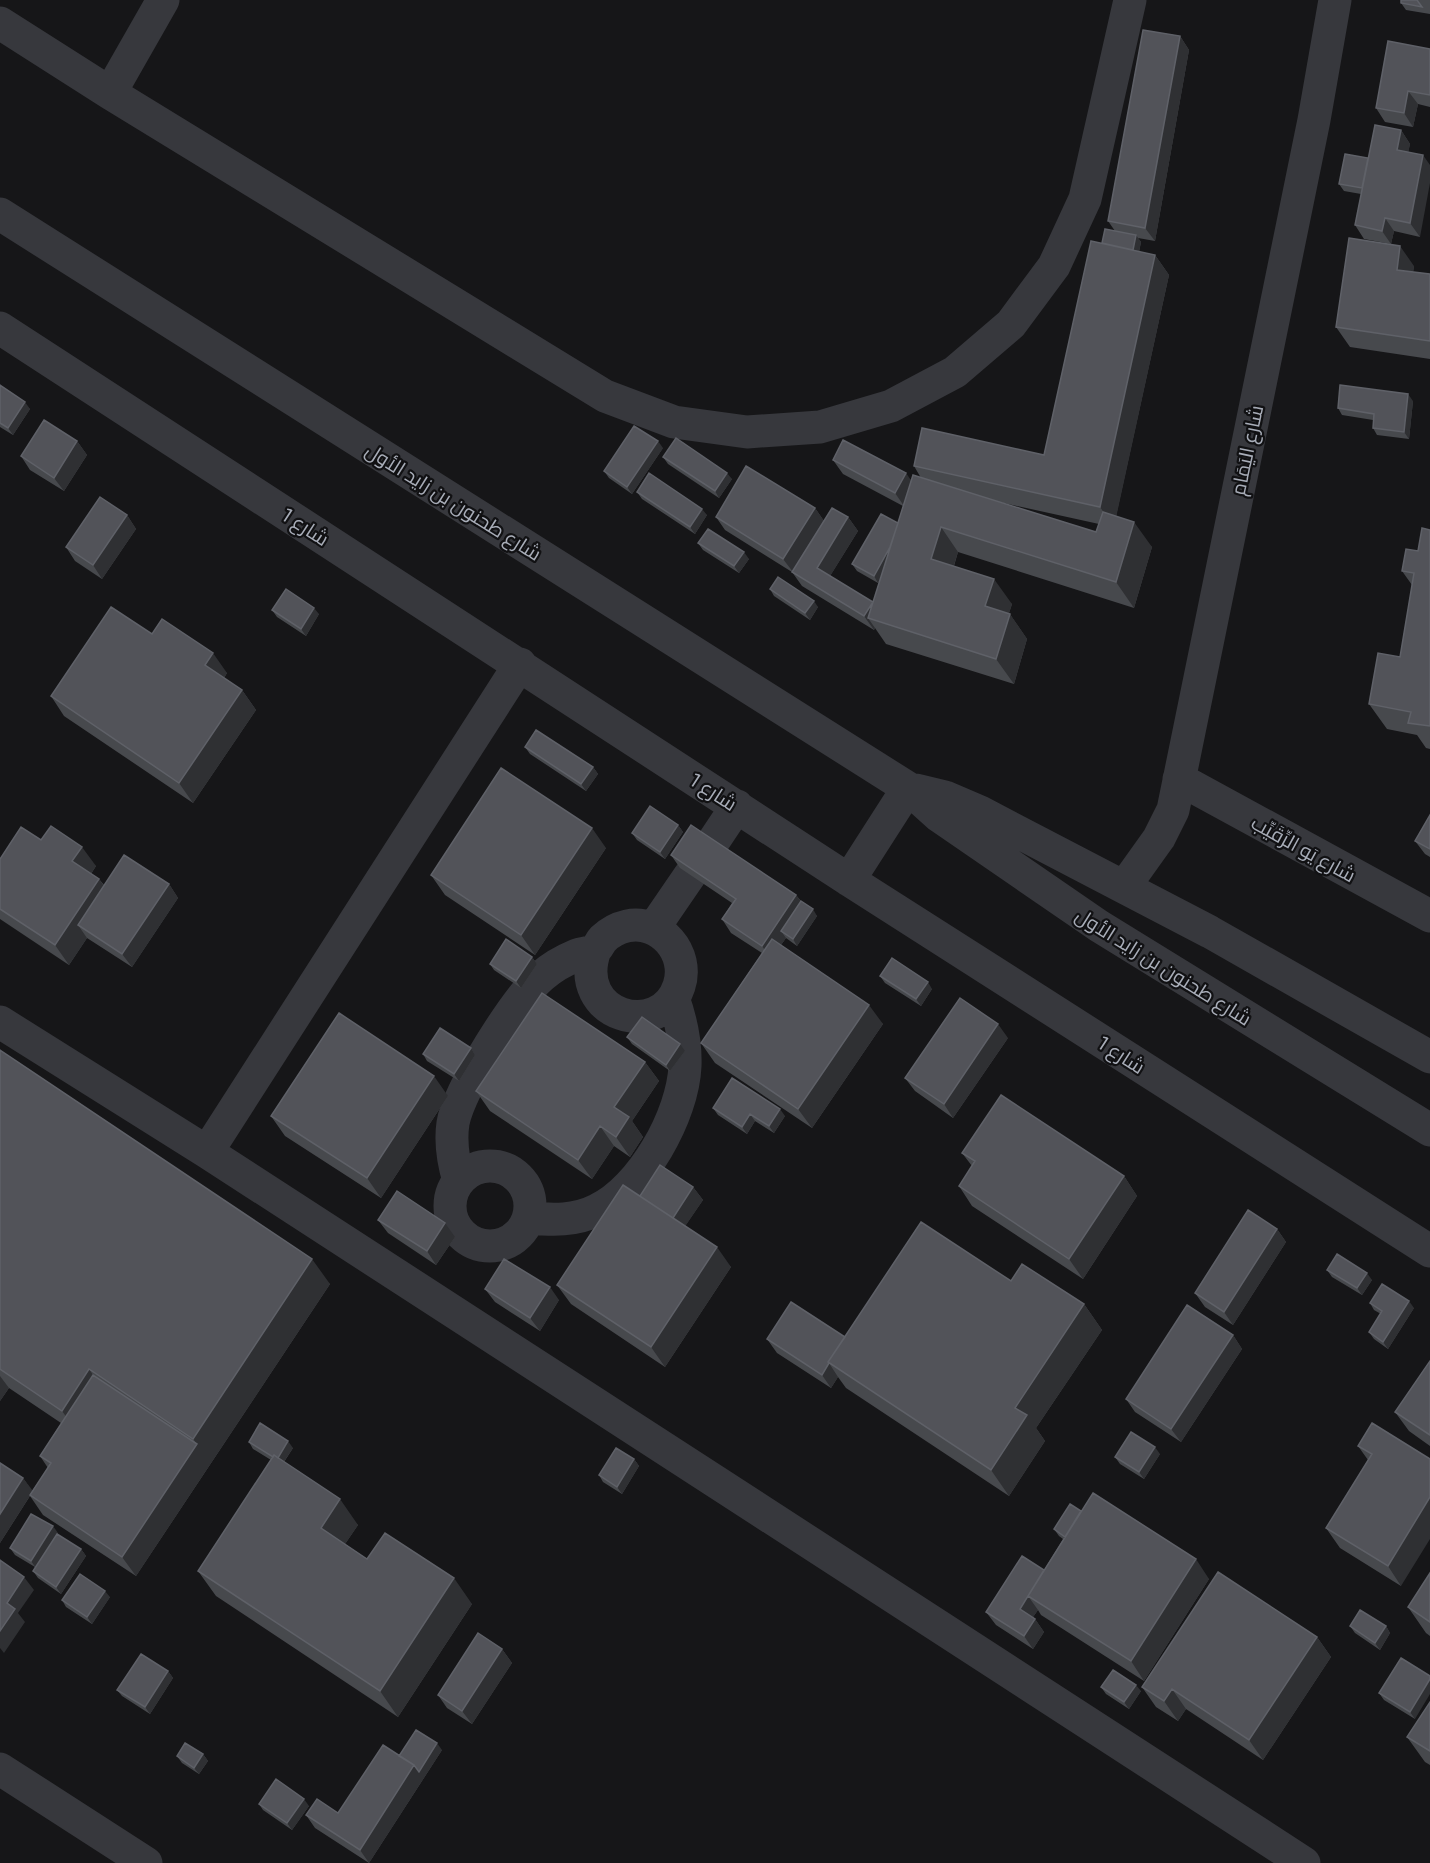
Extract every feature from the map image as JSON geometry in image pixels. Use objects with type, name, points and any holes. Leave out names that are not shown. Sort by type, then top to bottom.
[{"type":"street","points":[[110,93],[163,0]]},
{"type":"street","points":[[0,23],[110,93],[605,396],[674,422],[747,432],[820,427],[891,406],[955,372],[1011,324],[1054,266],[1085,199],[1130,0]]},
{"type":"street","name":"شارع اليَمَام","points":[[1124,887],[1159,838],[1173,810],[1310,143],[1335,0]]},
{"type":"street","name":"شارع طحنون بن زايد الأول","points":[[0,214],[908,788],[939,816],[1099,926],[1430,1130]]},
{"type":"street","name":"شارع 1","points":[[0,328],[849,880],[1430,1251]]},
{"type":"street","points":[[207,1152],[520,664]]},
{"type":"street","name":"شارع يَو الرِّقَيِّب","points":[[1179,779],[1430,916]]},
{"type":"street","points":[[849,880],[908,788]]},
{"type":"street","name":"شارع طحنون بن زايد الأول","points":[[908,788],[945,797],[980,812],[1210,932],[1430,1057]]},
{"type":"street","points":[[711,845],[737,806]]},
{"type":"street","points":[[653,929],[690,875]]},
{"type":"street","points":[[627,926],[653,929],[665,936],[674,946],[680,959],[679,986],[673,998],[663,1008],[638,1017],[612,1010],[601,1001],[590,976],[595,950],[603,939],[627,926]]},
{"type":"street","points":[[459,1181],[453,1162],[453,1122],[467,1084],[529,988],[559,964],[595,950]]},
{"type":"street","points":[[529,1218],[556,1221],[597,1210],[622,1193],[647,1164],[673,1113],[681,1091],[685,1068],[685,1044],[681,1020],[673,998]]},
{"type":"street","points":[[0,1022],[207,1152],[1304,1863]]},
{"type":"street","points":[[482,1166],[496,1166],[510,1170],[521,1179],[528,1191],[531,1205],[529,1218],[522,1231],[512,1240],[499,1245],[485,1245],[471,1241],[461,1233],[453,1221],[450,1207],[452,1193],[459,1181],[469,1172],[482,1166]]},
{"type":"street","points":[[0,1769],[146,1863]]},
{"type":"building","points":[[1401,0],[1417,0],[1422,7],[1401,3]]},
{"type":"building","points":[[1143,30],[1180,36],[1145,228],[1108,221]]},
{"type":"building","points":[[1388,41],[1430,49],[1430,95],[1408,91],[1404,113],[1376,108]]},
{"type":"building","points":[[1375,125],[1401,130],[1397,150],[1423,155],[1410,223],[1385,218],[1382,231],[1355,225]]},
{"type":"building","points":[[1345,154],[1368,158],[1362,188],[1339,184]]},
{"type":"building","points":[[1105,229],[1136,235],[1133,250],[1102,243]]},
{"type":"building","points":[[1349,238],[1400,246],[1397,270],[1430,274],[1430,341],[1336,327]]},
{"type":"building","points":[[1091,241],[1155,255],[1100,507],[914,466],[922,428],[1044,455]]},
{"type":"building","points":[[0,385],[25,402],[8,428],[0,423]]},
{"type":"building","points":[[1340,385],[1408,394],[1404,432],[1373,428],[1374,414],[1338,408]]},
{"type":"building","points":[[44,420],[77,441],[54,478],[21,456]]},
{"type":"building","points":[[634,426],[658,441],[627,487],[604,471]]},
{"type":"building","points":[[676,438],[727,473],[715,491],[663,457]]},
{"type":"building","points":[[843,440],[906,473],[895,493],[833,460]]},
{"type":"building","points":[[746,466],[815,508],[783,559],[716,517]]},
{"type":"building","points":[[649,473],[702,509],[690,527],[637,492]]},
{"type":"building","points":[[913,475],[1096,532],[1103,512],[1134,522],[1116,582],[941,527],[931,559],[994,579],[985,606],[1010,614],[996,659],[868,618]]},
{"type":"building","points":[[100,497],[127,515],[93,565],[66,547]]},
{"type":"building","points":[[832,508],[848,517],[817,568],[873,602],[864,616],[792,572]]},
{"type":"building","points":[[881,514],[898,523],[890,547],[874,576],[852,564]]},
{"type":"building","points":[[1422,528],[1430,530],[1430,726],[1408,723],[1411,712],[1369,704],[1378,653],[1400,657],[1414,573],[1402,571],[1406,549],[1418,551]]},
{"type":"building","points":[[708,529],[744,552],[734,566],[698,543]]},
{"type":"building","points":[[778,577],[814,601],[805,613],[770,589]]},
{"type":"building","points":[[286,589],[314,608],[301,629],[272,610]]},
{"type":"building","points":[[111,607],[152,634],[162,619],[213,653],[205,665],[242,690],[179,783],[51,696]]},
{"type":"building","points":[[536,730],[593,767],[581,784],[525,747]]},
{"type":"building","points":[[501,768],[592,828],[521,935],[431,875]]},
{"type":"building","points":[[650,806],[678,825],[660,852],[632,833]]},
{"type":"building","points":[[1430,815],[1430,849],[1415,841]]},
{"type":"building","points":[[691,825],[796,895],[762,946],[722,919],[736,899],[671,855]]},
{"type":"building","points":[[51,826],[82,847],[72,861],[99,879],[55,945],[0,909],[0,859],[21,827],[41,840]]},
{"type":"building","points":[[124,855],[169,884],[122,954],[78,925]]},
{"type":"building","points":[[801,901],[813,909],[793,939],[781,931]]},
{"type":"building","points":[[506,939],[532,957],[516,981],[490,964]]},
{"type":"building","points":[[772,939],[869,1005],[798,1109],[701,1043]]},
{"type":"building","points":[[892,958],[928,982],[916,999],[880,976]]},
{"type":"building","points":[[542,993],[645,1062],[614,1107],[629,1117],[616,1137],[600,1126],[578,1160],[476,1091]]},
{"type":"building","points":[[960,998],[998,1024],[944,1104],[905,1078]]},
{"type":"building","points":[[339,1013],[434,1076],[367,1178],[271,1116]]},
{"type":"building","points":[[642,1017],[680,1044],[666,1065],[627,1037]]},
{"type":"building","points":[[440,1028],[471,1048],[454,1074],[423,1054]]},
{"type":"building","points":[[0,1050],[312,1259],[193,1439],[89,1369],[62,1411],[0,1369]]},
{"type":"building","points":[[732,1078],[780,1109],[769,1126],[750,1114],[742,1127],[713,1108]]},
{"type":"building","points":[[1001,1095],[1124,1176],[1069,1259],[959,1186],[975,1161],[962,1153]]},
{"type":"building","points":[[660,1165],[693,1187],[673,1218],[640,1196]]},
{"type":"building","points":[[623,1185],[717,1247],[651,1347],[557,1285]]},
{"type":"building","points":[[397,1191],[445,1223],[427,1251],[378,1220]]},
{"type":"building","points":[[1248,1210],[1277,1229],[1224,1312],[1195,1293]]},
{"type":"building","points":[[921,1222],[1011,1281],[1022,1264],[1084,1304],[1015,1408],[1027,1415],[991,1470],[828,1362]]},
{"type":"building","points":[[1337,1254],[1367,1273],[1357,1288],[1327,1270]]},
{"type":"building","points":[[504,1259],[550,1287],[530,1318],[485,1289]]},
{"type":"building","points":[[1382,1284],[1409,1301],[1383,1342],[1369,1332],[1382,1311],[1370,1303]]},
{"type":"building","points":[[791,1302],[845,1337],[822,1375],[767,1339]]},
{"type":"building","points":[[1187,1305],[1233,1335],[1171,1429],[1126,1399]]},
{"type":"building","points":[[1430,1361],[1430,1435],[1395,1412]]},
{"type":"building","points":[[93,1375],[197,1444],[122,1557],[30,1495],[51,1463],[40,1456]]},
{"type":"building","points":[[260,1423],[288,1441],[278,1458],[249,1442]]},
{"type":"building","points":[[1372,1423],[1430,1459],[1430,1497],[1388,1566],[1326,1528],[1372,1454],[1358,1446]]},
{"type":"building","points":[[1131,1432],[1155,1447],[1139,1472],[1115,1457]]},
{"type":"building","points":[[616,1448],[634,1459],[617,1487],[599,1475]]},
{"type":"building","points":[[274,1455],[340,1499],[321,1528],[367,1559],[385,1533],[454,1578],[380,1691],[198,1571]]},
{"type":"building","points":[[0,1463],[23,1478],[0,1514]]},
{"type":"building","points":[[1093,1493],[1196,1559],[1131,1661],[1028,1596]]},
{"type":"building","points":[[1070,1504],[1081,1511],[1065,1537],[1054,1529]]},
{"type":"building","points":[[31,1514],[53,1526],[31,1561],[10,1548]]},
{"type":"building","points":[[57,1534],[81,1549],[56,1587],[33,1571]]},
{"type":"building","points":[[1022,1556],[1044,1570],[1020,1609],[1035,1619],[1024,1636],[986,1612]]},
{"type":"building","points":[[0,1560],[24,1577],[7,1603],[15,1609],[0,1631]]},
{"type":"building","points":[[1218,1572],[1317,1637],[1249,1740],[1172,1689],[1164,1701],[1142,1687]]},
{"type":"building","points":[[1430,1573],[1430,1622],[1408,1607]]},
{"type":"building","points":[[80,1574],[105,1591],[87,1617],[62,1600]]},
{"type":"building","points":[[1360,1610],[1386,1626],[1375,1643],[1350,1626]]},
{"type":"building","points":[[478,1633],[502,1649],[462,1711],[438,1695]]},
{"type":"building","points":[[141,1654],[168,1671],[145,1707],[117,1690]]},
{"type":"building","points":[[1401,1658],[1430,1676],[1410,1712],[1379,1693]]},
{"type":"building","points":[[1113,1670],[1136,1685],[1124,1702],[1101,1687]]},
{"type":"building","points":[[1430,1702],[1430,1751],[1407,1737]]},
{"type":"building","points":[[416,1730],[437,1743],[419,1772],[414,1765],[399,1756]]},
{"type":"building","points":[[185,1743],[203,1754],[194,1768],[177,1756]]},
{"type":"building","points":[[383,1745],[414,1765],[360,1850],[306,1815],[317,1799],[338,1813]]},
{"type":"building","points":[[276,1779],[304,1799],[287,1823],[259,1804]]}]
